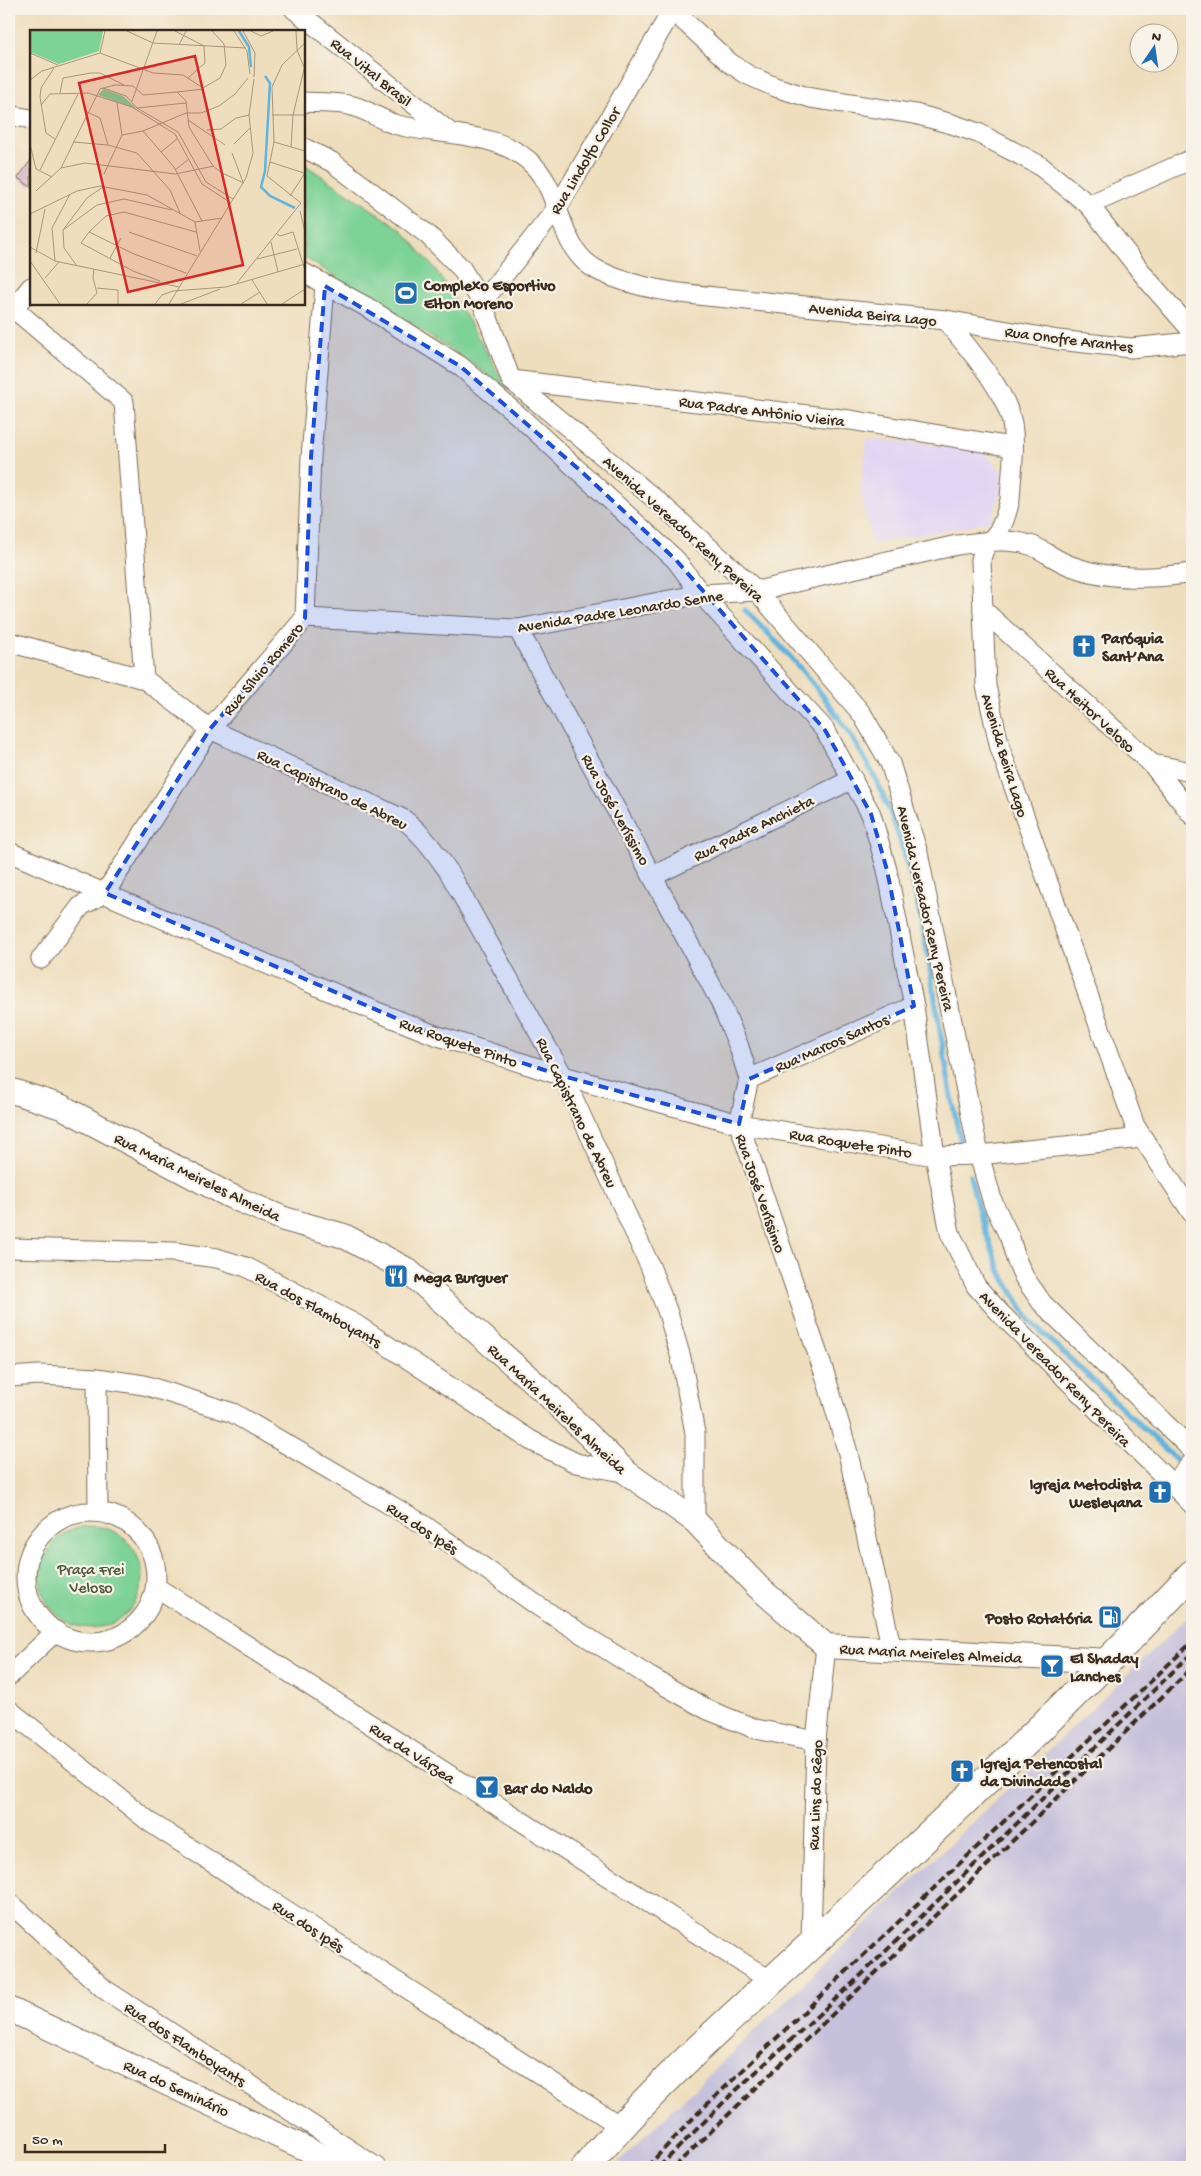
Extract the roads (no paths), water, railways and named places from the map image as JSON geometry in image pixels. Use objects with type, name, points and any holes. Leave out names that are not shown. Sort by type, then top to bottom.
[{"type":"main road","points":[[586,2167],[620,2126],[771,1981],[943,1822],[1110,1661],[1192,1574]]},
{"type":"street","name":"Rua Vital Brasil","points":[[294,9],[450,133]]},
{"type":"street","points":[[672,9],[718,53],[748,75],[776,87],[811,98],[915,114],[978,133],[1039,165],[1089,205],[1146,278],[1192,332]]},
{"type":"street","name":"Rua Lindolfo Collor","points":[[482,302],[558,207],[672,9]]},
{"type":"street","name":"Avenida Beira Lago","points":[[305,102],[352,106],[394,124],[450,133],[505,147],[520,154],[536,167],[550,188],[566,235],[582,259],[598,271],[632,283],[693,294],[946,320],[978,362],[1007,407],[1012,424],[1007,511],[997,533],[982,550],[981,560],[986,686],[1000,748],[1135,1126],[1192,1213]]},
{"type":"street","points":[[9,115],[30,119]]},
{"type":"street","points":[[305,148],[332,162],[428,235],[461,268],[482,302],[511,380]]},
{"type":"street","points":[[1089,205],[1192,159]]},
{"type":"street","name":"Avenida Vereador Reny Pereira","points":[[305,274],[365,306],[460,366],[676,560],[701,594],[825,730],[871,814],[887,870],[914,1006],[935,1156],[950,1233],[976,1286],[1001,1314],[1192,1504]]},
{"type":"street","name":"Rua Sílvio Romero","points":[[41,959],[81,906],[105,893],[210,729],[305,618],[311,457],[325,286]]},
{"type":"street","points":[[9,642],[144,679],[139,585],[124,402],[11,311],[30,288]]},
{"type":"street","name":"Rua Onofre Arantes","points":[[946,320],[1058,340],[1131,348],[1192,342]]},
{"type":"street","name":"Avenida Vereador Reny Pereira","points":[[511,380],[661,504],[757,591],[862,714],[890,763],[918,853],[979,1155],[993,1203],[1010,1238],[1024,1277],[1042,1304],[1192,1450]]},
{"type":"street","name":"Rua Padre Antônio Vieira","points":[[511,380],[850,420],[1012,447]]},
{"type":"street","name":"Avenida Padre Leonardo Senne","points":[[305,618],[518,629],[701,594],[757,591],[957,546],[988,541],[1010,541],[1032,546],[1071,566],[1096,572],[1133,577],[1192,573]]},
{"type":"street","name":"Rua Heitor Veloso","points":[[983,610],[1152,764],[1192,815]]},
{"type":"street","name":"Rua José Veríssimo","points":[[518,629],[720,1001],[739,1048],[749,1079],[738,1124],[829,1387],[848,1453],[892,1650]]},
{"type":"street","name":"Rua Capistrano de Abreu","points":[[144,679],[210,729],[403,819],[430,846],[449,872],[563,1076],[650,1266],[668,1313],[681,1358],[695,1427],[695,1521]]},
{"type":"street","points":[[1152,764],[1192,772]]},
{"type":"street","name":"Rua Padre Anchieta","points":[[653,876],[853,779]]},
{"type":"street","name":"Rua Roquete Pinto","points":[[9,852],[374,1011],[435,1035],[563,1076],[738,1124],[935,1156],[979,1155],[1142,1138]]},
{"type":"street","name":"Rua Marcos Santos","points":[[749,1079],[914,1006]]},
{"type":"street","name":"Rua Maria Meireles Almeida","points":[[9,1090],[62,1107],[228,1195],[284,1219],[344,1236],[408,1270],[548,1395],[627,1474],[695,1521],[758,1587],[800,1626],[826,1646],[1110,1661]]},
{"type":"street","name":"Rua dos Flamboyants","points":[[9,1248],[173,1252],[217,1258],[246,1267],[355,1324],[530,1440],[576,1463],[627,1474]]},
{"type":"street","name":"Rua dos Ipês","points":[[9,1377],[39,1375],[97,1378],[144,1385],[233,1413],[421,1523],[538,1606],[650,1677],[708,1710],[756,1729],[816,1741]]},
{"type":"street","points":[[97,1378],[98,1512]]},
{"type":"street","points":[[1172,1485],[1192,1463]]},
{"type":"street","points":[[98,1512],[118,1518],[130,1525],[149,1546],[156,1566],[156,1587],[150,1607],[137,1624],[119,1636],[97,1642],[76,1640],[56,1631],[39,1616],[29,1596],[26,1575],[30,1553],[42,1535],[57,1521],[77,1513],[98,1512]]},
{"type":"street","name":"Rua da Várzea","points":[[156,1587],[771,1981]]},
{"type":"street","points":[[9,1676],[56,1631]]},
{"type":"street","name":"Rua Lins do Rêgo","points":[[812,1945],[816,1741],[826,1646]]},
{"type":"street","name":"Rua dos Ipês","points":[[9,1710],[151,1823],[620,2126]]},
{"type":"street","name":"Rua dos Flamboyants","points":[[9,1902],[104,1989],[376,2167]]},
{"type":"street","name":"Rua do Seminário","points":[[9,2009],[345,2167]]},
{"type":"waterway","points":[[745,610],[788,654],[827,701],[861,752],[876,779],[888,807],[914,889],[961,1143]]},
{"type":"waterway","points":[[970,1175],[980,1216],[1000,1271],[1030,1321],[1178,1461]]},
{"type":"railway","points":[[647,2167],[698,2113],[1192,1642]]},
{"type":"railway","points":[[659,2167],[731,2095],[853,1983],[1192,1653]]},
{"type":"railway","points":[[674,2167],[1192,1668]]},
{"type":"place","name":"Complexo Esportivo Elton Moreno","points":[[406,293]]},
{"type":"place","name":"Paróquia Sant’Ana","points":[[1084,646]]},
{"type":"place","name":"Mega Burguer","points":[[396,1276]]},
{"type":"place","name":"Igreja Metodista Wesleyana","points":[[1160,1492]]},
{"type":"place","name":"Posto Rotatória","points":[[1110,1617]]},
{"type":"place","name":"El Shaday Lanches","points":[[1052,1666]]},
{"type":"place","name":"Igreja Petencostal da Divindade","points":[[962,1771]]},
{"type":"place","name":"Bar do Naldo","points":[[487,1787]]},
{"type":"park label","name":"Praça Frei Veloso","points":[[91,1577]]}]
